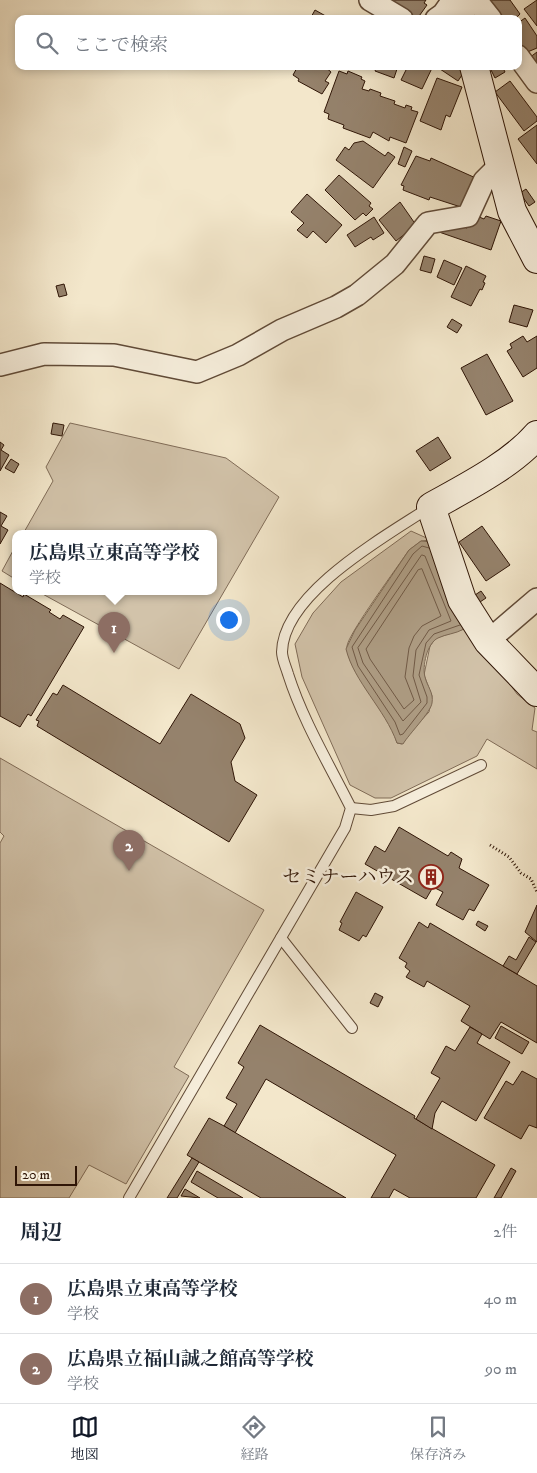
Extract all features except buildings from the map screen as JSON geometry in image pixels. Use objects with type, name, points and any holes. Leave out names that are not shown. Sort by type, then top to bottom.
[{"type":"street","points":[[370,0],[395,15]]},
{"type":"street","points":[[442,15],[455,0]]},
{"type":"street","points":[[455,0],[460,15]]},
{"type":"street","points":[[476,0],[488,15]]},
{"type":"street","points":[[522,61],[537,82]]},
{"type":"street","points":[[475,70],[512,211],[537,259]]},
{"type":"street","points":[[0,365],[44,354],[114,355],[197,372],[238,355],[282,330],[336,307],[357,295],[395,264],[428,223],[468,216],[484,181],[500,164]]},
{"type":"street","points":[[537,435],[528,445],[479,479],[431,507],[462,600],[488,641],[537,692]]},
{"type":"street","points":[[488,641],[537,599]]},
{"type":"lane","points":[[129,1198],[345,828],[351,808],[297,703],[282,654],[283,639],[292,618],[315,590],[335,571],[431,507]]},
{"type":"lane","points":[[351,808],[371,810],[394,806],[481,765]]},
{"type":"lane","points":[[281,938],[352,1028]]},
{"type":"path","points":[[490,846],[509,857],[521,873],[531,879],[537,892]]},
{"type":"shaded area","points":[[70,423],[226,458],[279,497],[179,669],[44,595],[217,595],[217,530],[25,530],[53,481],[46,467]]},
{"type":"shaded area","points":[[411,531],[431,540],[421,541],[409,550],[356,628],[347,646],[348,655],[353,665],[391,724],[397,743],[402,744],[429,712],[432,696],[424,675],[430,646],[436,638],[464,629],[467,623],[517,694],[535,708],[532,730],[537,732],[537,769],[487,739],[477,756],[391,798],[375,798],[350,785],[302,677],[295,644],[313,613],[341,582]]},
{"type":"shaded area","points":[[12,553],[12,577],[2,571]]},
{"type":"shaded area","points":[[0,758],[264,910],[174,1067],[189,1076],[126,1184],[89,1165],[69,1198],[0,1198],[0,843],[4,836],[0,832]]},
{"type":"water","points":[[421,541],[432,542],[467,623],[464,629],[438,638],[428,650],[424,673],[432,696],[431,707],[403,744],[397,743],[385,719],[356,673],[346,649],[355,630],[409,550]]},
{"type":"place","name":"広島県立東高等学校","points":[[114,653]]},
{"type":"place","name":"広島県立福山誠之館高等学校","points":[[129,871]]},
{"type":"place","name":"セミナーハウス","points":[[431,877]]}]
